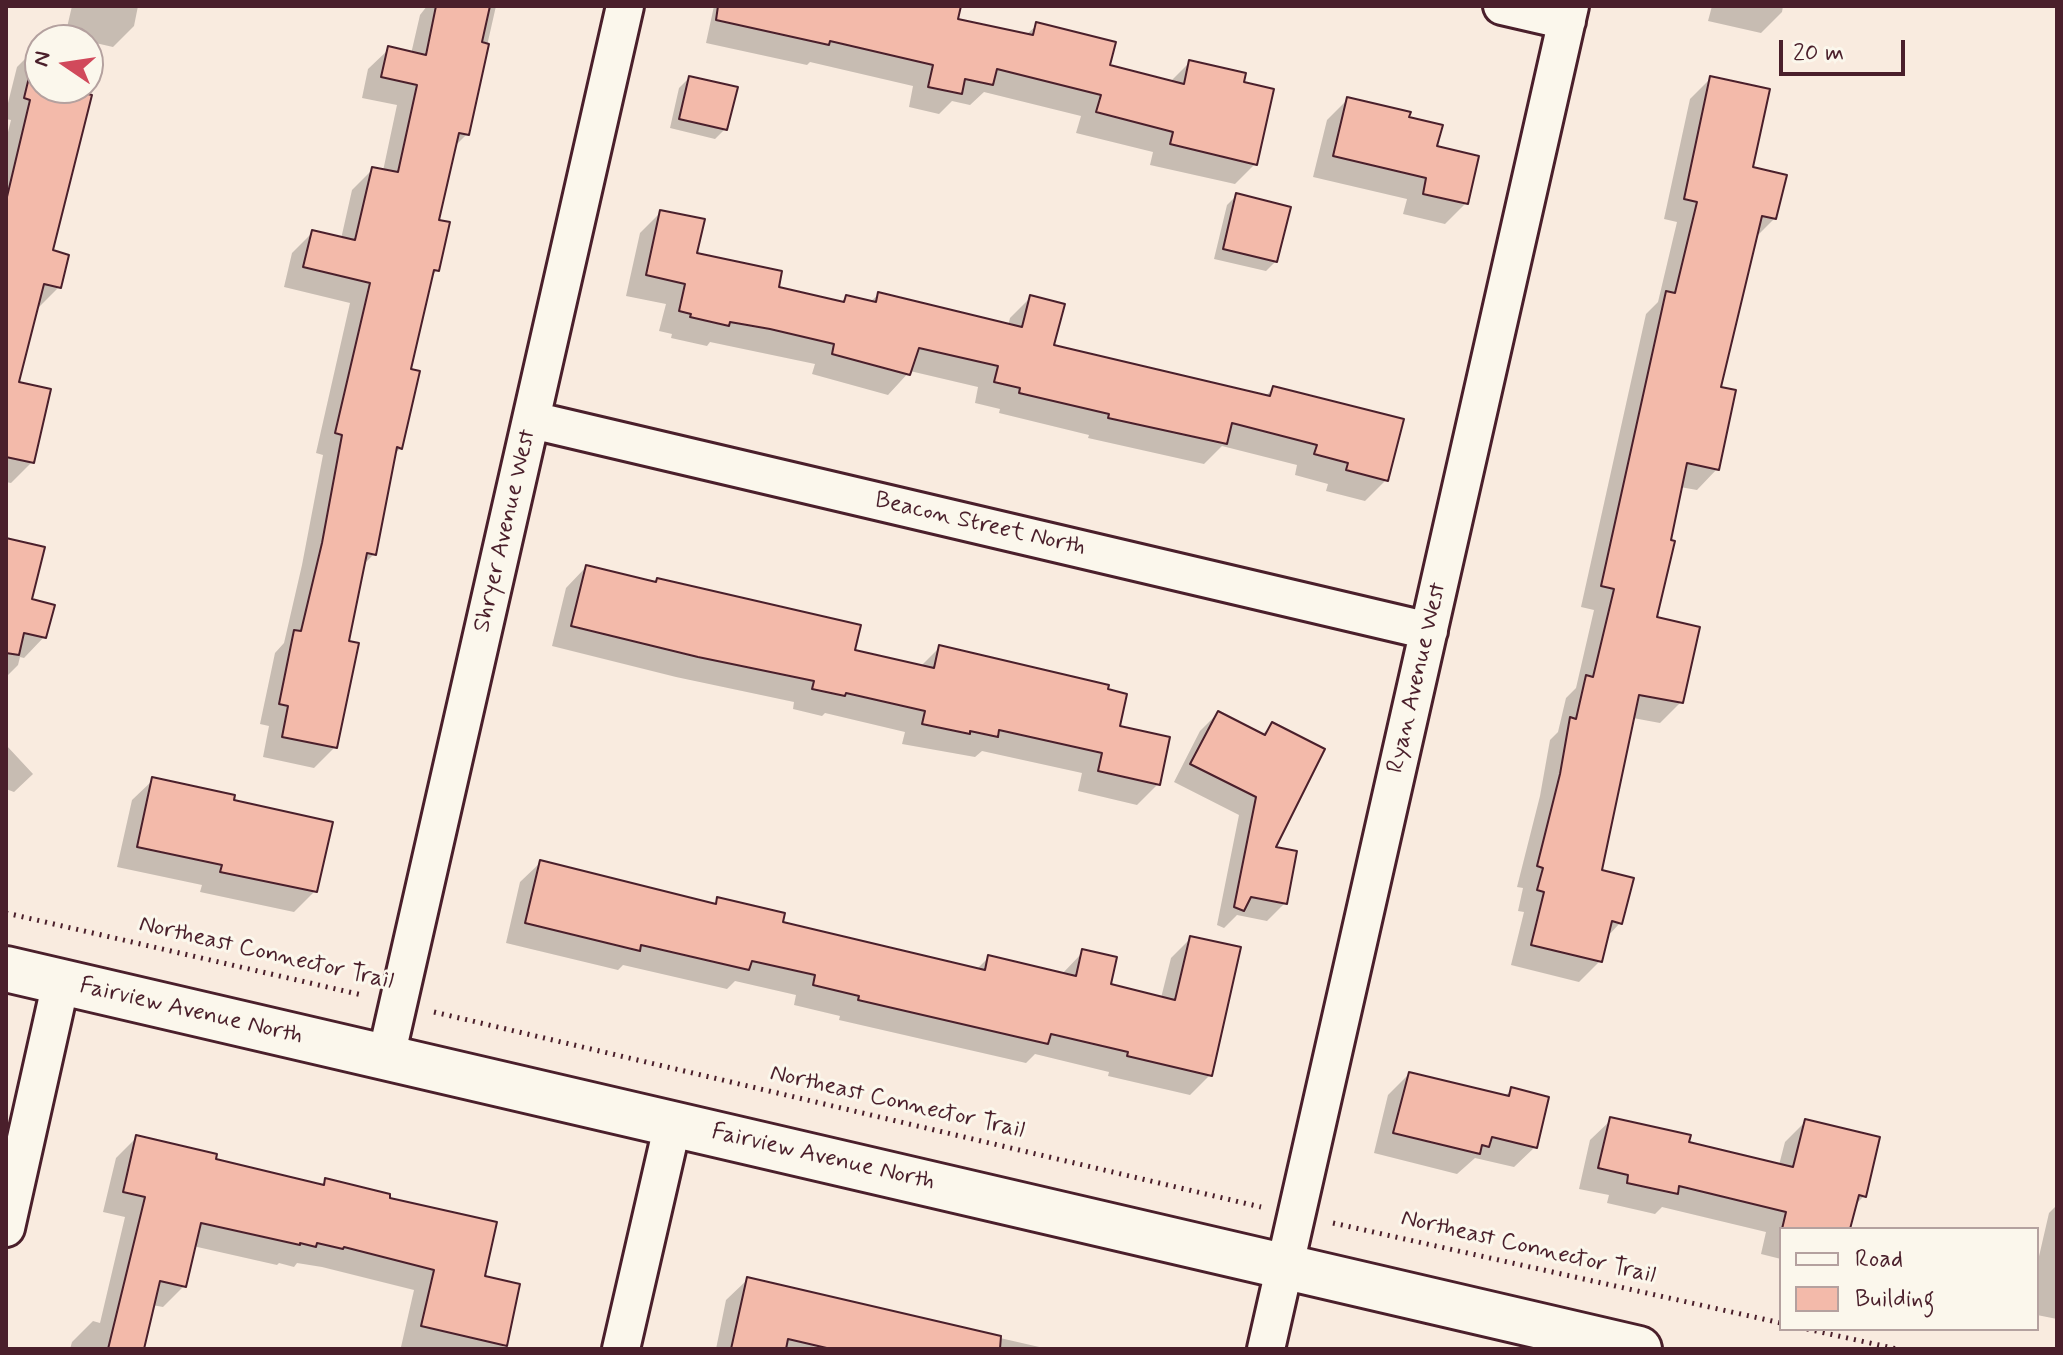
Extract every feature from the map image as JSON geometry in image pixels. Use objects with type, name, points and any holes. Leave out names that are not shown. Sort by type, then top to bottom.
[{"type":"street","name":"Shryer Avenue West","points":[[386,1057],[625,6]]},
{"type":"street","points":[[1502,6],[1568,14]]},
{"type":"street","name":"Ryan Avenue West","points":[[1266,1349],[1568,14]]},
{"type":"street","name":"Beacon Street North","points":[[532,420],[1429,631]]},
{"type":"street","name":"Fairview Avenue North","points":[[6,969],[1639,1349]]},
{"type":"street","points":[[6,1228],[61,982]]},
{"type":"street","points":[[621,1349],[673,1123]]},
{"type":"path","name":"Northeast Connector Trail","points":[[6,913],[1296,1215],[1779,1323]]},
{"type":"path","points":[[1816,1331],[1897,1349]]},
{"type":"building","points":[[436,6],[490,6],[482,42],[489,44],[469,135],[459,133],[439,220],[450,222],[439,271],[434,270],[411,369],[420,371],[402,449],[397,447],[376,555],[367,553],[349,641],[359,643],[337,748],[282,737],[288,706],[279,704],[294,630],[301,631],[322,543],[342,435],[335,433],[370,283],[303,267],[312,230],[355,240],[372,167],[398,172],[417,85],[381,77],[388,46],[426,55]]},
{"type":"building","points":[[718,6],[961,6],[958,19],[1033,35],[1036,22],[1116,42],[1110,65],[1184,84],[1189,60],[1246,73],[1244,82],[1274,89],[1257,165],[1170,144],[1173,132],[1096,112],[1101,95],[997,69],[993,85],[965,79],[962,94],[928,87],[933,65],[830,41],[829,45],[716,20]]},
{"type":"building","points":[[689,76],[738,87],[727,130],[679,119]]},
{"type":"building","points":[[1710,76],[1770,89],[1753,167],[1787,175],[1776,219],[1762,216],[1721,387],[1736,390],[1719,470],[1687,463],[1671,540],[1675,541],[1657,617],[1700,627],[1683,703],[1639,695],[1602,870],[1634,878],[1622,924],[1612,921],[1602,962],[1531,945],[1544,892],[1537,890],[1543,868],[1537,866],[1560,774],[1570,717],[1576,719],[1586,675],[1593,677],[1614,589],[1601,586],[1666,291],[1675,293],[1697,202],[1684,199]]},
{"type":"building","points":[[1347,97],[1411,112],[1409,117],[1443,125],[1437,146],[1479,156],[1468,204],[1423,194],[1426,178],[1333,156]]},
{"type":"building","points":[[29,104],[90,104],[53,250],[69,255],[61,288],[44,284],[19,382],[51,389],[34,463],[6,457],[6,201]]},
{"type":"building","points":[[1236,193],[1291,207],[1277,262],[1223,249]]},
{"type":"building","points":[[660,210],[705,219],[697,253],[782,271],[779,287],[844,302],[846,295],[876,302],[878,292],[1022,327],[1030,295],[1065,304],[1054,345],[1270,396],[1273,386],[1404,419],[1388,481],[1346,470],[1348,463],[1314,454],[1317,445],[1232,423],[1227,444],[1108,418],[1109,414],[1019,393],[1020,388],[994,382],[998,366],[919,348],[910,375],[832,354],[834,344],[770,329],[730,322],[729,326],[690,317],[691,314],[679,311],[685,284],[646,275]]},
{"type":"building","points":[[6,538],[45,547],[32,599],[55,605],[46,638],[24,633],[19,655],[6,653]]},
{"type":"building","points":[[586,565],[656,582],[657,578],[861,625],[855,650],[934,668],[939,645],[1109,685],[1108,689],[1127,694],[1120,726],[1170,737],[1160,785],[1098,771],[1102,753],[999,730],[998,737],[922,724],[925,711],[846,693],[845,696],[812,689],[814,681],[571,626]]},
{"type":"building","points":[[1218,711],[1265,735],[1272,722],[1325,749],[1276,847],[1297,851],[1287,904],[1251,897],[1244,911],[1234,907],[1256,797],[1190,764]]},
{"type":"building","points":[[152,777],[235,795],[234,800],[333,822],[317,892],[220,872],[222,865],[137,847]]},
{"type":"building","points":[[540,860],[716,904],[717,897],[785,913],[783,922],[985,970],[988,955],[1076,976],[1082,949],[1117,957],[1111,984],[1175,1000],[1190,936],[1241,947],[1212,1076],[1051,1034],[1048,1044],[858,1000],[859,996],[813,985],[815,975],[752,961],[749,970],[641,945],[640,951],[525,923]]},
{"type":"building","points":[[1409,1072],[1509,1096],[1511,1087],[1549,1097],[1537,1148],[1492,1137],[1489,1147],[1482,1145],[1480,1154],[1393,1133]]},
{"type":"building","points":[[1610,1117],[1691,1135],[1689,1142],[1793,1167],[1805,1119],[1880,1137],[1866,1197],[1859,1195],[1851,1227],[1782,1227],[1786,1212],[1679,1186],[1678,1194],[1627,1183],[1628,1175],[1598,1168]]},
{"type":"building","points":[[136,1135],[217,1154],[216,1159],[324,1185],[325,1178],[390,1194],[390,1198],[497,1222],[485,1276],[520,1284],[507,1346],[421,1326],[434,1270],[344,1247],[317,1243],[316,1247],[300,1245],[201,1223],[186,1287],[160,1281],[144,1349],[108,1349],[145,1197],[123,1192]]},
{"type":"building","points":[[747,1277],[1001,1336],[1000,1349],[831,1349],[788,1339],[786,1349],[731,1349]]}]
